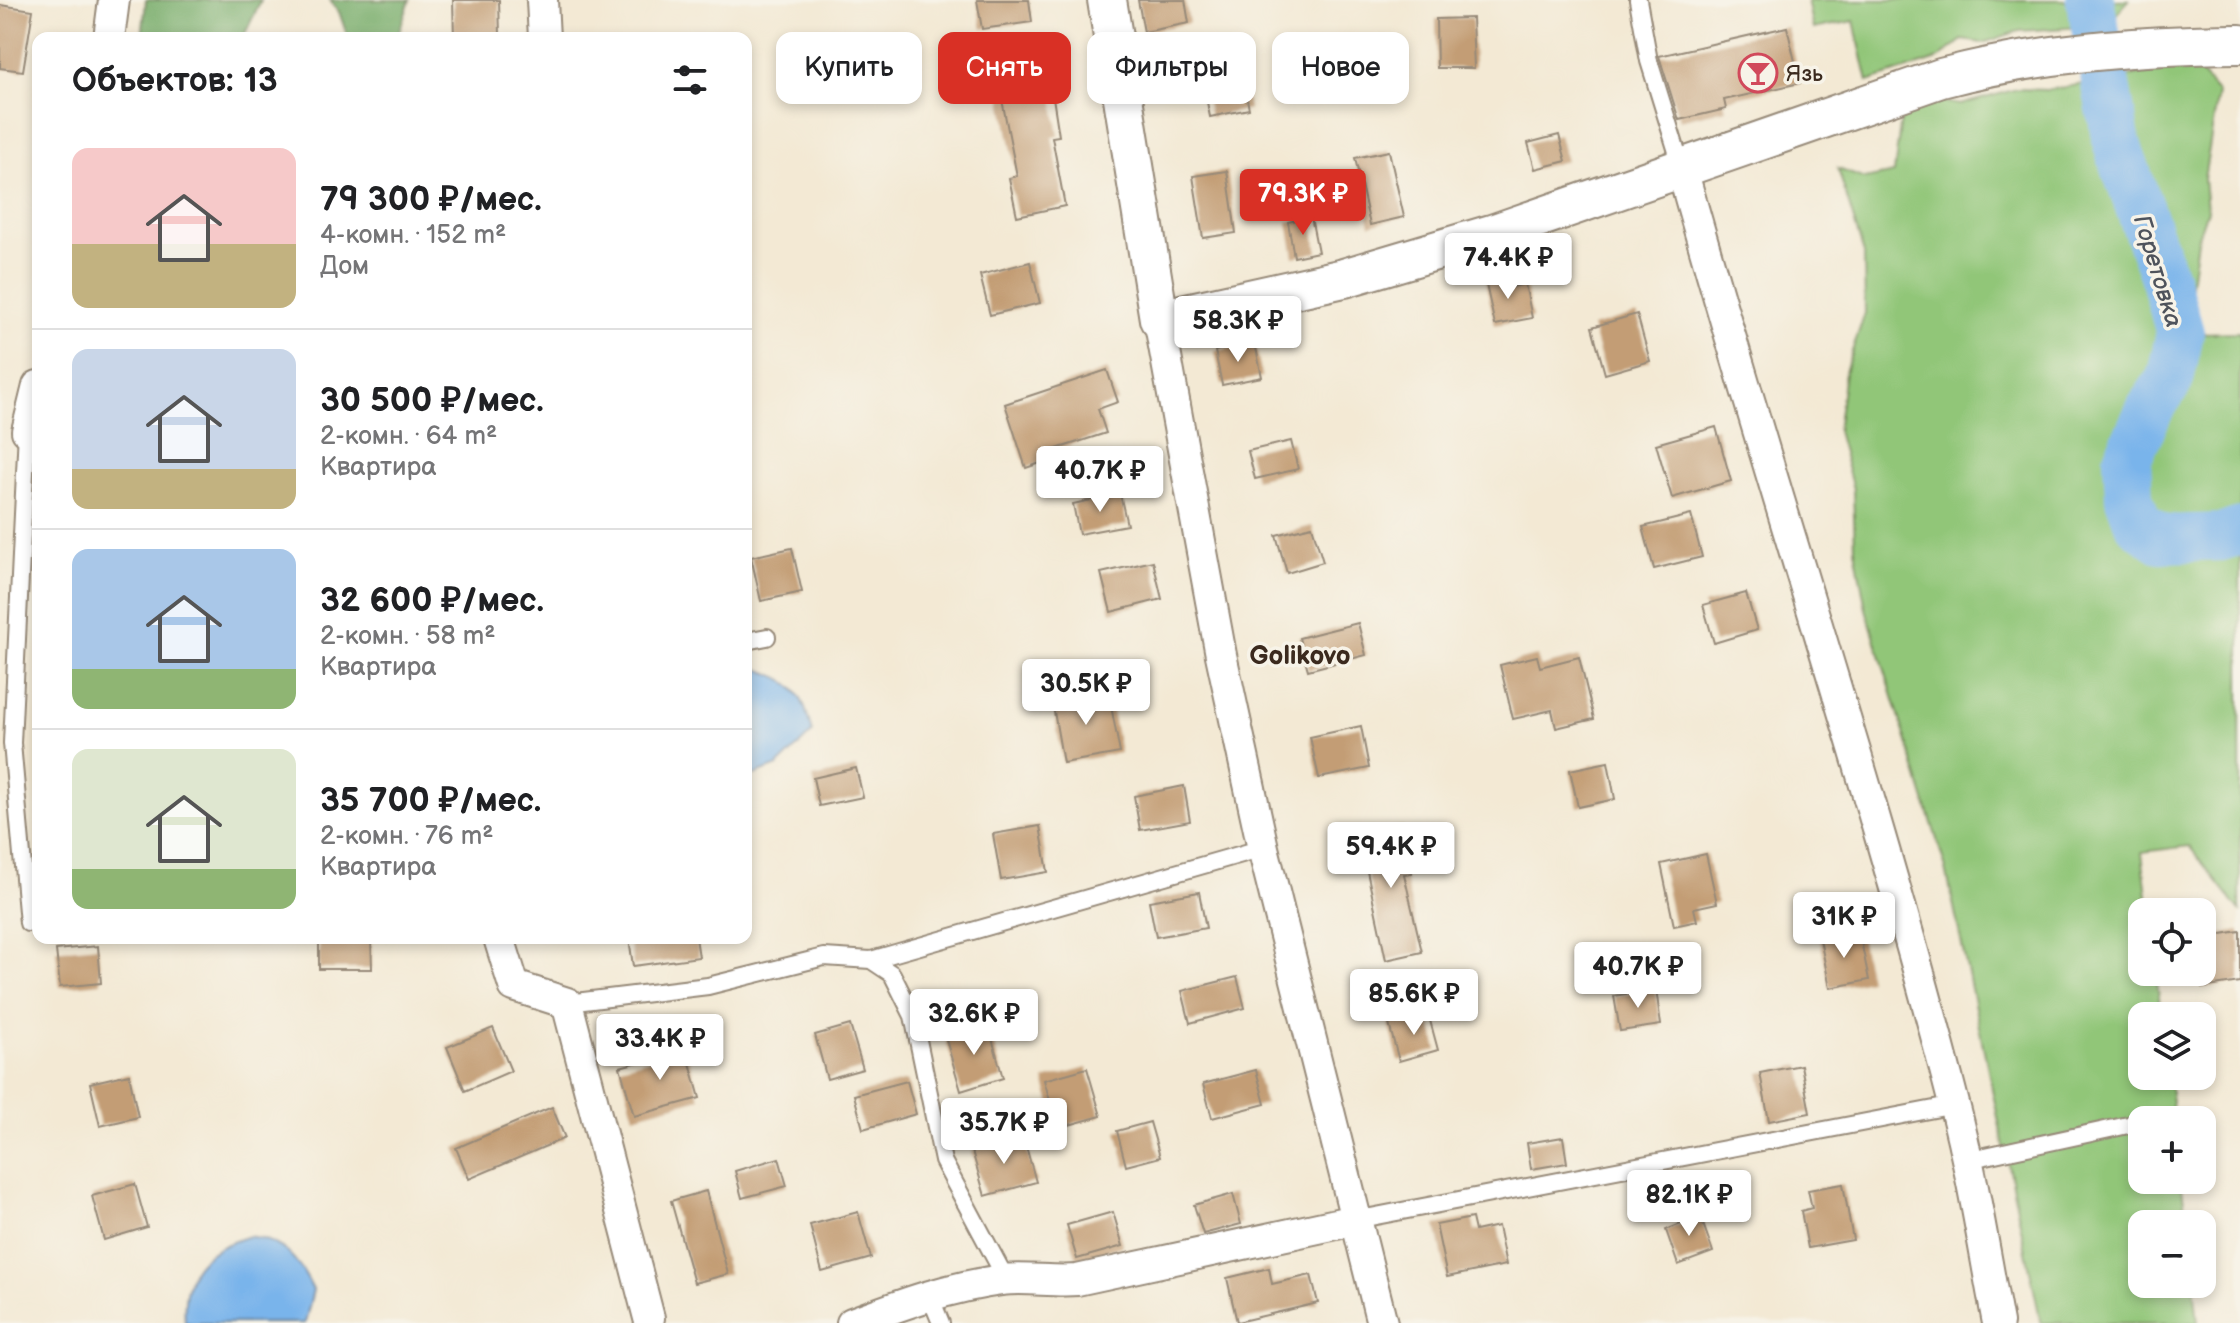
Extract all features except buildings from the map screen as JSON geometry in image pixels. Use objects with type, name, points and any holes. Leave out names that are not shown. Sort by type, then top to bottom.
[{"type":"street","points":[[110,32],[114,0]]},
{"type":"street","points":[[542,0],[544,32]]},
{"type":"street","points":[[1107,0],[1159,319],[1221,655],[1263,848],[1382,1323]]},
{"type":"street","points":[[1159,319],[1344,278],[1492,234],[1941,78],[2064,53],[2136,45],[2240,44]]},
{"type":"street","points":[[1682,169],[1744,393],[1825,643],[1955,1105],[1998,1323]]},
{"type":"street","points":[[27,431],[32,411]]},
{"type":"street","points":[[501,944],[514,986],[567,1003],[649,1318]]},
{"type":"street","points":[[852,1323],[929,1294],[1006,1279],[1041,1283],[1077,1280],[1355,1220]]},
{"type":"lane","points":[[1638,0],[1649,61],[1682,169]]},
{"type":"lane","points":[[27,431],[12,743],[28,923],[32,923]]},
{"type":"lane","points":[[752,640],[767,637]]},
{"type":"lane","points":[[567,1003],[708,986],[824,957],[871,960],[1263,848]]},
{"type":"lane","points":[[871,960],[892,974],[913,1016],[943,1161],[1006,1279]]},
{"type":"lane","points":[[1355,1220],[1955,1105]]},
{"type":"lane","points":[[1967,1160],[2128,1125]]},
{"type":"lane","points":[[929,1294],[941,1323]]},
{"type":"green space","points":[[146,0],[261,0],[246,32],[143,32]]},
{"type":"green space","points":[[330,0],[410,0],[399,32],[346,32],[339,12]]},
{"type":"green space","points":[[1807,0],[2129,0],[2111,20],[2098,26],[2019,31],[1983,43],[1962,40],[1938,59],[1868,82],[1854,21],[1813,29]]},
{"type":"green space","points":[[2197,69],[2218,93],[2204,179],[2207,210],[2197,240],[2188,305],[2197,333],[2240,332],[2240,911],[2189,846],[2142,852],[2147,898],[2128,898],[2128,986],[2158,986],[2159,1002],[2128,1002],[2128,1090],[2171,1090],[2172,1106],[2128,1106],[2128,1194],[2183,1194],[2185,1210],[2128,1210],[2128,1298],[2195,1298],[2198,1323],[2041,1323],[1946,869],[1866,609],[1855,549],[1853,489],[1837,431],[1845,372],[1865,313],[1864,254],[1838,169],[1865,179],[1894,173],[1902,110],[1931,99],[1960,105],[2017,89],[2048,90],[2167,70]]},
{"type":"water","points":[[752,667],[774,675],[792,687],[804,705],[812,733],[778,766],[752,776]]},
{"type":"water","points":[[249,1236],[281,1248],[302,1269],[313,1290],[305,1323],[185,1323],[187,1289],[198,1265],[218,1248]]},
{"type":"waterway","name":"Горетовка","points":[[2090,0],[2117,145],[2165,280],[2180,333],[2170,379],[2150,409],[2127,459],[2129,498],[2138,523],[2161,539],[2224,537],[2240,531]]},
{"type":"place","name":"Язь","points":[[1758,73]]},
{"type":"district","name":"Golikovo","points":[[1300,655]]}]
